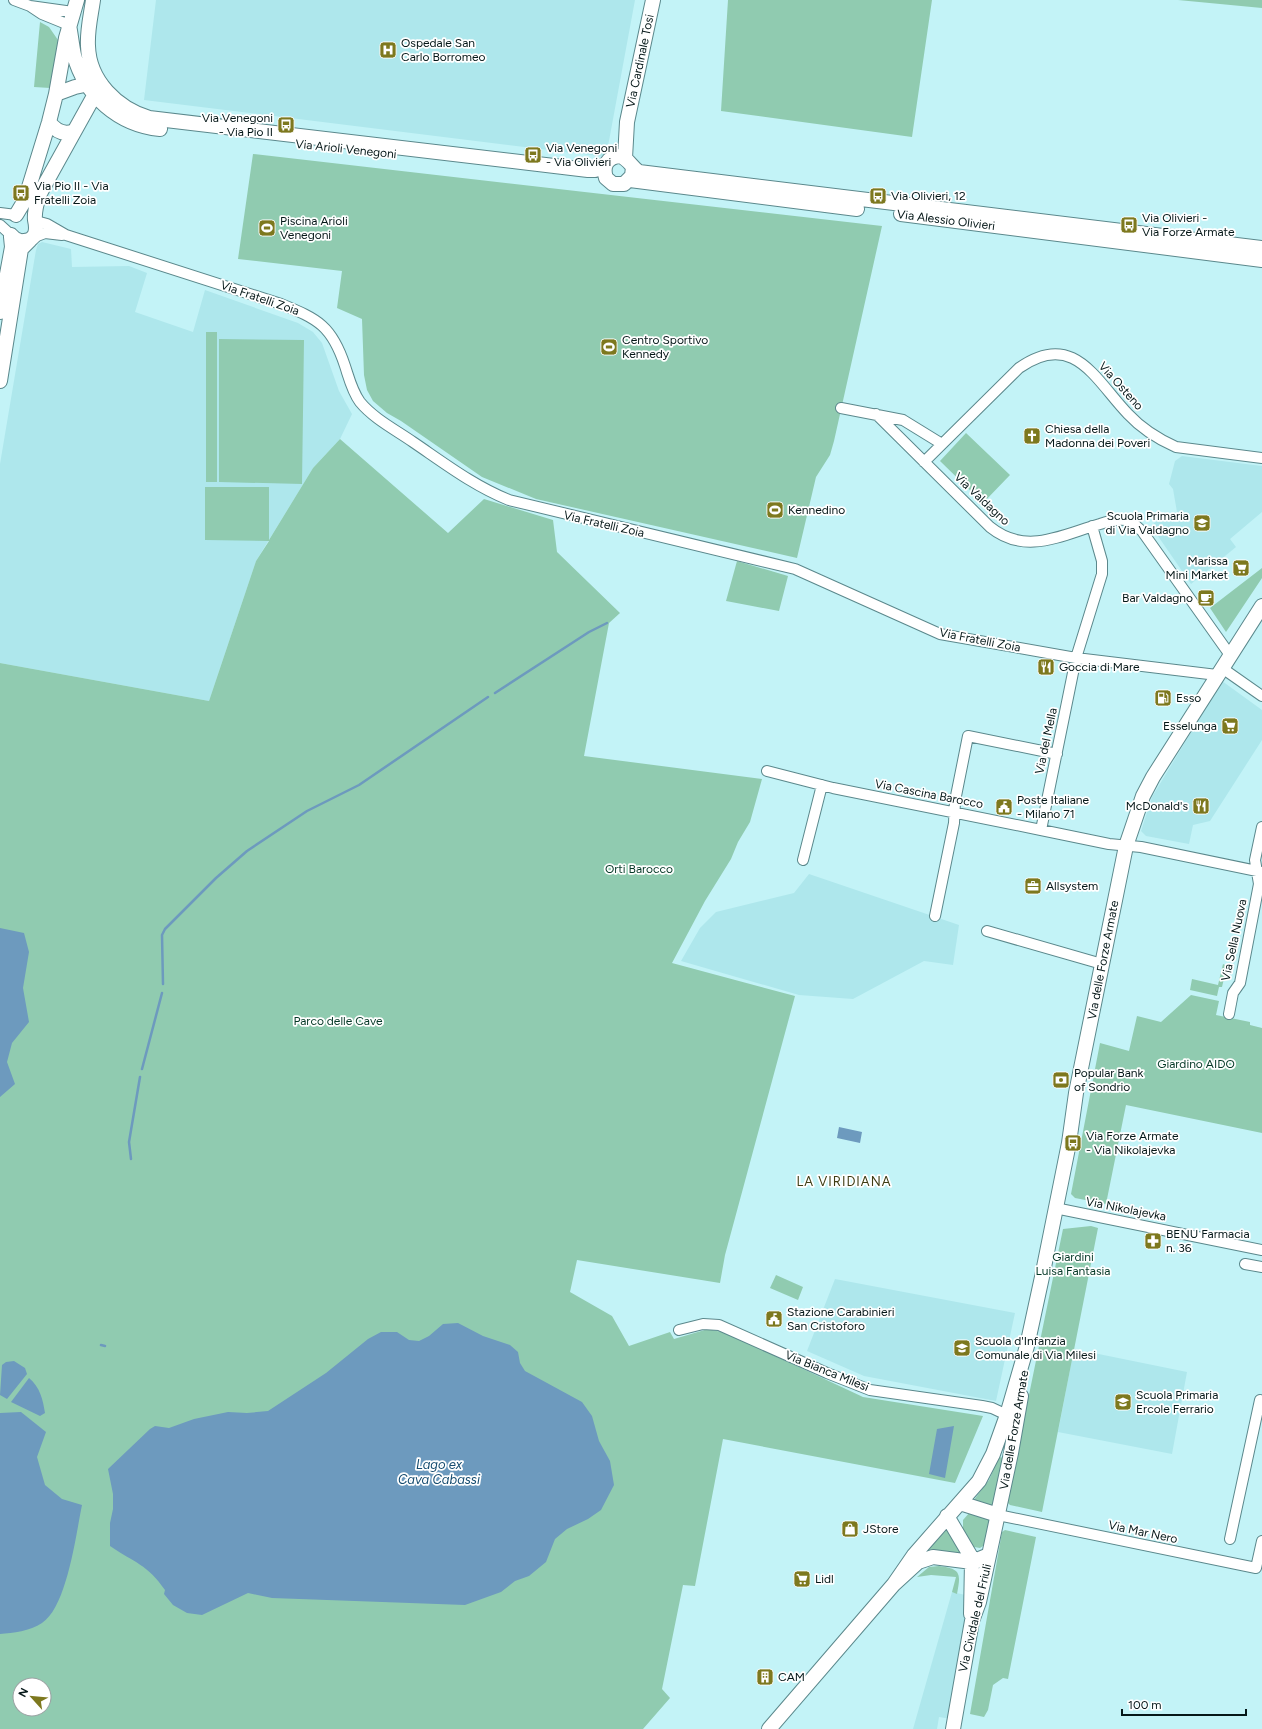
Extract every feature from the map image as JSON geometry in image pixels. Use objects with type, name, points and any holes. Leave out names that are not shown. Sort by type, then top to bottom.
[{"type":"street","name":"Via Arioli Venegoni","points":[[93,0],[88,36],[89,56],[98,89],[107,92],[120,104],[137,115],[149,118],[588,170],[619,168]]},
{"type":"street","name":"Via Cardinale Tosi","points":[[619,168],[653,0]]},
{"type":"street","points":[[22,2],[42,14],[73,12],[89,23]]},
{"type":"street","points":[[73,12],[74,56],[86,84]]},
{"type":"street","points":[[0,312],[12,247],[7,231],[9,223],[25,200],[49,122],[73,12]]},
{"type":"street","points":[[0,381],[21,249],[31,239],[37,230],[36,221],[39,195],[98,89],[86,84],[56,94]]},
{"type":"street","points":[[49,122],[58,132],[64,133],[74,130]]},
{"type":"street","name":"Via Alessio Olivieri","points":[[619,168],[646,173],[1262,248]]},
{"type":"street","name":"Via Alessio Olivieri","points":[[619,168],[635,182],[1262,260]]},
{"type":"street","name":"Via Fratelli Zoia","points":[[0,213],[15,215],[26,213],[36,221],[47,224],[66,235]]},
{"type":"street","name":"Via Fratelli Zoia","points":[[7,231],[19,241],[31,239],[45,233],[66,235],[282,304],[311,317],[332,334],[339,346],[350,382],[360,401],[367,408],[383,421],[478,486],[509,500],[795,569],[940,634],[1076,658],[1219,671]]},
{"type":"street","name":"Via Osteno","points":[[924,462],[1019,368],[1035,358],[1057,356],[1066,357],[1085,365],[1095,374],[1128,414],[1141,426],[1166,443],[1176,447],[1262,458]]},
{"type":"street","points":[[841,408],[903,420],[942,444]]},
{"type":"street","name":"Via Valdagno","points":[[876,414],[990,526],[1005,537],[1035,543],[1121,519],[1131,522],[1142,531],[1230,655]]},
{"type":"street","points":[[894,431],[903,420]]},
{"type":"street","name":"Via del Mella","points":[[1041,830],[1076,658],[1103,568],[1101,554],[1092,526]]},
{"type":"street","name":"Via delle Forze Armate","points":[[769,1729],[894,1584],[914,1555],[979,1481],[986,1469],[1002,1432],[1028,1346],[1126,846],[1143,796],[1153,777],[1219,671],[1262,606]]},
{"type":"street","points":[[1219,671],[1262,696]]},
{"type":"street","points":[[935,916],[954,823],[954,812],[968,736],[1056,754]]},
{"type":"street","name":"Via Cascina Barocco","points":[[767,771],[822,785],[1126,846]]},
{"type":"street","points":[[804,860],[822,785]]},
{"type":"street","name":"Via Sella Nuova","points":[[1229,1014],[1233,993],[1240,984],[1259,884],[1259,871],[1255,860],[1262,827]]},
{"type":"street","points":[[1126,846],[1259,871]]},
{"type":"street","points":[[987,931],[1102,964]]},
{"type":"street","name":"Via Nikolajevka","points":[[1055,1208],[1262,1250]]},
{"type":"street","points":[[1245,1264],[1262,1268]]},
{"type":"street","name":"Via Bianca Milesi","points":[[679,1330],[703,1324],[719,1325],[827,1373],[870,1390],[982,1406],[992,1408],[1007,1415]]},
{"type":"street","name":"Via delle Forze Armate","points":[[989,1555],[1011,1453],[1027,1361],[1028,1346]]},
{"type":"street","points":[[1230,1539],[1261,1398]]},
{"type":"street","points":[[982,1406],[996,1418],[1002,1432]]},
{"type":"street","points":[[1007,1415],[1011,1425],[1008,1440],[1011,1453]]},
{"type":"street","points":[[960,1503],[998,1515]]},
{"type":"street","name":"Via Mar Nero","points":[[998,1515],[1256,1568],[1262,1541]]},
{"type":"street","points":[[947,1516],[970,1555],[972,1562],[970,1600],[972,1621]]},
{"type":"street","points":[[972,1562],[989,1555]]},
{"type":"street","name":"Via Cividale del Friuli","points":[[953,1729],[972,1621],[979,1602],[989,1555]]},
{"type":"street","name":"Via delle Forze Armate","points":[[894,1584],[918,1562],[926,1558],[941,1557],[972,1562]]},
{"type":"shaded area","name":"Ospedale San Carlo Borromeo","points":[[156,0],[635,0],[606,157],[144,100]]},
{"type":"shaded area","points":[[42,242],[71,249],[72,267],[129,266],[147,273],[135,312],[193,332],[205,290],[298,323],[313,332],[322,343],[339,391],[352,414],[340,439],[313,468],[256,561],[209,701],[0,663],[0,464],[36,250],[38,244]]},
{"type":"shaded area","name":"Scuola Primaria di Via Valdagno","points":[[1182,456],[1262,466],[1262,512],[1230,539],[1236,547],[1191,584],[1151,526],[1163,516],[1177,512],[1173,489],[1169,484],[1175,461]]},
{"type":"shaded area","points":[[1222,681],[1262,710],[1262,740],[1210,821],[1193,825],[1189,844],[1146,836],[1141,831],[1152,797]]},
{"type":"shaded area","points":[[809,874],[959,925],[953,965],[924,961],[853,999],[799,995],[681,961],[700,928],[716,912],[794,893]]},
{"type":"shaded area","points":[[835,1279],[1015,1313],[996,1401],[864,1376],[807,1351]]},
{"type":"shaded area","name":"Scuola Primaria Ercole Ferrario","points":[[1074,1349],[1187,1372],[1172,1454],[1058,1432]]},
{"type":"shaded area","points":[[952,1592],[970,1596],[952,1719],[939,1717],[937,1729],[913,1729]]},
{"type":"green space","points":[[728,0],[932,0],[912,137],[721,111]]},
{"type":"green space","points":[[1178,0],[1262,0],[1262,8]]},
{"type":"green space","points":[[40,22],[49,27],[58,40],[50,88],[34,87]]},
{"type":"green space","name":"Centro Sportivo Kennedy","points":[[253,154],[882,226],[834,441],[830,455],[816,477],[797,558],[536,499],[482,477],[387,413],[373,401],[367,390],[364,375],[362,319],[337,308],[342,271],[238,259]]},
{"type":"green space","points":[[206,332],[217,332],[217,482],[206,482]]},
{"type":"green space","points":[[219,339],[304,340],[302,484],[219,482]]},
{"type":"green space","points":[[966,433],[1010,475],[983,503],[940,461]]},
{"type":"green space","name":"Parco delle Cave","points":[[340,439],[448,533],[484,499],[553,520],[557,552],[620,613],[609,623],[584,756],[762,779],[750,822],[738,842],[731,859],[705,901],[672,963],[795,996],[725,1255],[720,1283],[577,1260],[570,1292],[612,1316],[629,1346],[670,1332],[674,1339],[708,1329],[726,1333],[863,1397],[983,1416],[955,1483],[723,1439],[695,1586],[683,1585],[662,1689],[670,1698],[643,1729],[0,1729],[0,663],[209,701],[256,561],[269,541],[205,540],[205,487],[269,487],[269,540],[313,468]]},
{"type":"green space","points":[[737,561],[788,576],[779,611],[726,601]]},
{"type":"green space","points":[[1262,568],[1262,578],[1226,632],[1210,608]]},
{"type":"green space","points":[[1223,964],[1227,966],[1222,987],[1219,987],[1217,996],[1190,990],[1192,979],[1218,985]]},
{"type":"green space","name":"Giardino AIDO","points":[[1191,995],[1219,1001],[1216,1015],[1250,1022],[1250,1025],[1262,1028],[1262,1133],[1126,1105],[1106,1204],[1075,1198],[1071,1194],[1100,1043],[1129,1051],[1137,1016],[1161,1022]]},
{"type":"green space","name":"Giardini Luisa Fantasia","points":[[1091,1226],[1098,1228],[1042,1512],[1010,1505],[1007,1502],[1063,1229]]},
{"type":"green space","points":[[776,1275],[803,1287],[798,1300],[770,1288]]},
{"type":"green space","points":[[999,1457],[1004,1458],[993,1509],[973,1501],[989,1480]]},
{"type":"green space","points":[[970,1512],[989,1518],[990,1526],[986,1544],[980,1548],[974,1547],[963,1534],[963,1520]]},
{"type":"green space","points":[[945,1525],[962,1555],[922,1554]]},
{"type":"green space","points":[[1005,1530],[1036,1537],[1008,1679],[1003,1678],[993,1685],[988,1710],[984,1717],[970,1714],[1002,1532]]},
{"type":"green space","points":[[939,1566],[952,1569],[958,1573],[959,1581],[957,1594],[952,1592],[956,1577],[931,1575],[917,1577],[929,1567]]},
{"type":"water","points":[[0,928],[24,933],[29,952],[23,988],[29,1022],[12,1043],[7,1062],[15,1084],[0,1097]]},
{"type":"water","points":[[839,1127],[862,1132],[860,1143],[837,1138]]},
{"type":"water","name":"Lago ex Cava Cabassi","points":[[458,1323],[483,1336],[510,1345],[518,1352],[520,1363],[525,1371],[582,1402],[592,1416],[599,1441],[610,1461],[614,1485],[601,1510],[588,1519],[567,1529],[555,1539],[546,1562],[529,1576],[515,1581],[501,1592],[465,1605],[272,1598],[248,1593],[202,1615],[187,1613],[173,1605],[164,1594],[165,1590],[146,1569],[110,1546],[110,1523],[113,1509],[113,1494],[108,1469],[150,1429],[155,1426],[169,1428],[194,1419],[228,1412],[247,1413],[268,1411],[326,1373],[368,1339],[381,1332],[397,1332],[409,1340],[419,1341],[429,1336],[443,1324]]},
{"type":"water","points":[[14,1361],[25,1368],[27,1374],[7,1399],[0,1395],[2,1365],[6,1362]]},
{"type":"water","points":[[29,1378],[36,1385],[42,1399],[45,1413],[40,1416],[11,1402]]},
{"type":"water","points":[[21,1412],[46,1432],[37,1457],[45,1485],[62,1499],[82,1505],[69,1569],[58,1602],[51,1615],[42,1623],[27,1630],[0,1634],[0,1413]]},
{"type":"water","points":[[954,1426],[945,1478],[929,1474],[937,1429]]},
{"type":"waterway","points":[[495,693],[589,632],[607,623]]},
{"type":"waterway","points":[[163,984],[162,935],[165,929],[216,878],[247,851],[307,811],[359,785],[488,697]]},
{"type":"waterway","points":[[142,1069],[162,993]]},
{"type":"waterway","points":[[131,1159],[129,1142],[140,1077]]},
{"type":"waterway","points":[[101,1345],[105,1346]]},
{"type":"place","name":"Ospedale San Carlo Borromeo","points":[[388,50]]},
{"type":"place","name":"Via Venegoni - Via Pio II","points":[[286,125]]},
{"type":"place","name":"Via Venegoni - Via Olivieri","points":[[533,155]]},
{"type":"place","name":"Via Pio II - Via Fratelli Zoia","points":[[21,193]]},
{"type":"place","name":"Via Olivieri, 12","points":[[878,196]]},
{"type":"place","name":"Via Olivieri - Via Forze Armate","points":[[1129,225]]},
{"type":"place","name":"Piscina Arioli Venegoni","points":[[267,228]]},
{"type":"place","name":"Centro Sportivo Kennedy","points":[[609,347]]},
{"type":"place","name":"Chiesa della Madonna dei Poveri","points":[[1032,436]]},
{"type":"place","name":"Kennedino","points":[[775,510]]},
{"type":"place","name":"Scuola Primaria di Via Valdagno","points":[[1202,523]]},
{"type":"place","name":"Marissa Mini Market","points":[[1241,568]]},
{"type":"place","name":"Bar Valdagno","points":[[1206,598]]},
{"type":"place","name":"Goccia di Mare","points":[[1046,667]]},
{"type":"place","name":"Esso","points":[[1163,698]]},
{"type":"place","name":"Esselunga","points":[[1230,726]]},
{"type":"place","name":"McDonald's","points":[[1201,806]]},
{"type":"place","name":"Poste Italiane - Milano 71","points":[[1004,807]]},
{"type":"place","name":"Allsystem","points":[[1033,886]]},
{"type":"place","name":"Popular Bank of Sondrio","points":[[1061,1080]]},
{"type":"place","name":"Via Forze Armate - Via Nikolajevka","points":[[1073,1143]]},
{"type":"place","name":"BENU Farmacia n. 36","points":[[1153,1241]]},
{"type":"place","name":"Stazione Carabinieri San Cristoforo","points":[[774,1319]]},
{"type":"place","name":"Scuola d'Infanzia Comunale di Via Milesi","points":[[962,1348]]},
{"type":"place","name":"Scuola Primaria Ercole Ferrario","points":[[1123,1402]]},
{"type":"place","name":"JStore","points":[[850,1529]]},
{"type":"place","name":"Lidl","points":[[802,1579]]},
{"type":"place","name":"CAM","points":[[765,1677]]},
{"type":"district","name":"LA VIRIDIANA","points":[[844,1181]]},
{"type":"park label","name":"Orti Barocco","points":[[639,869]]}]
